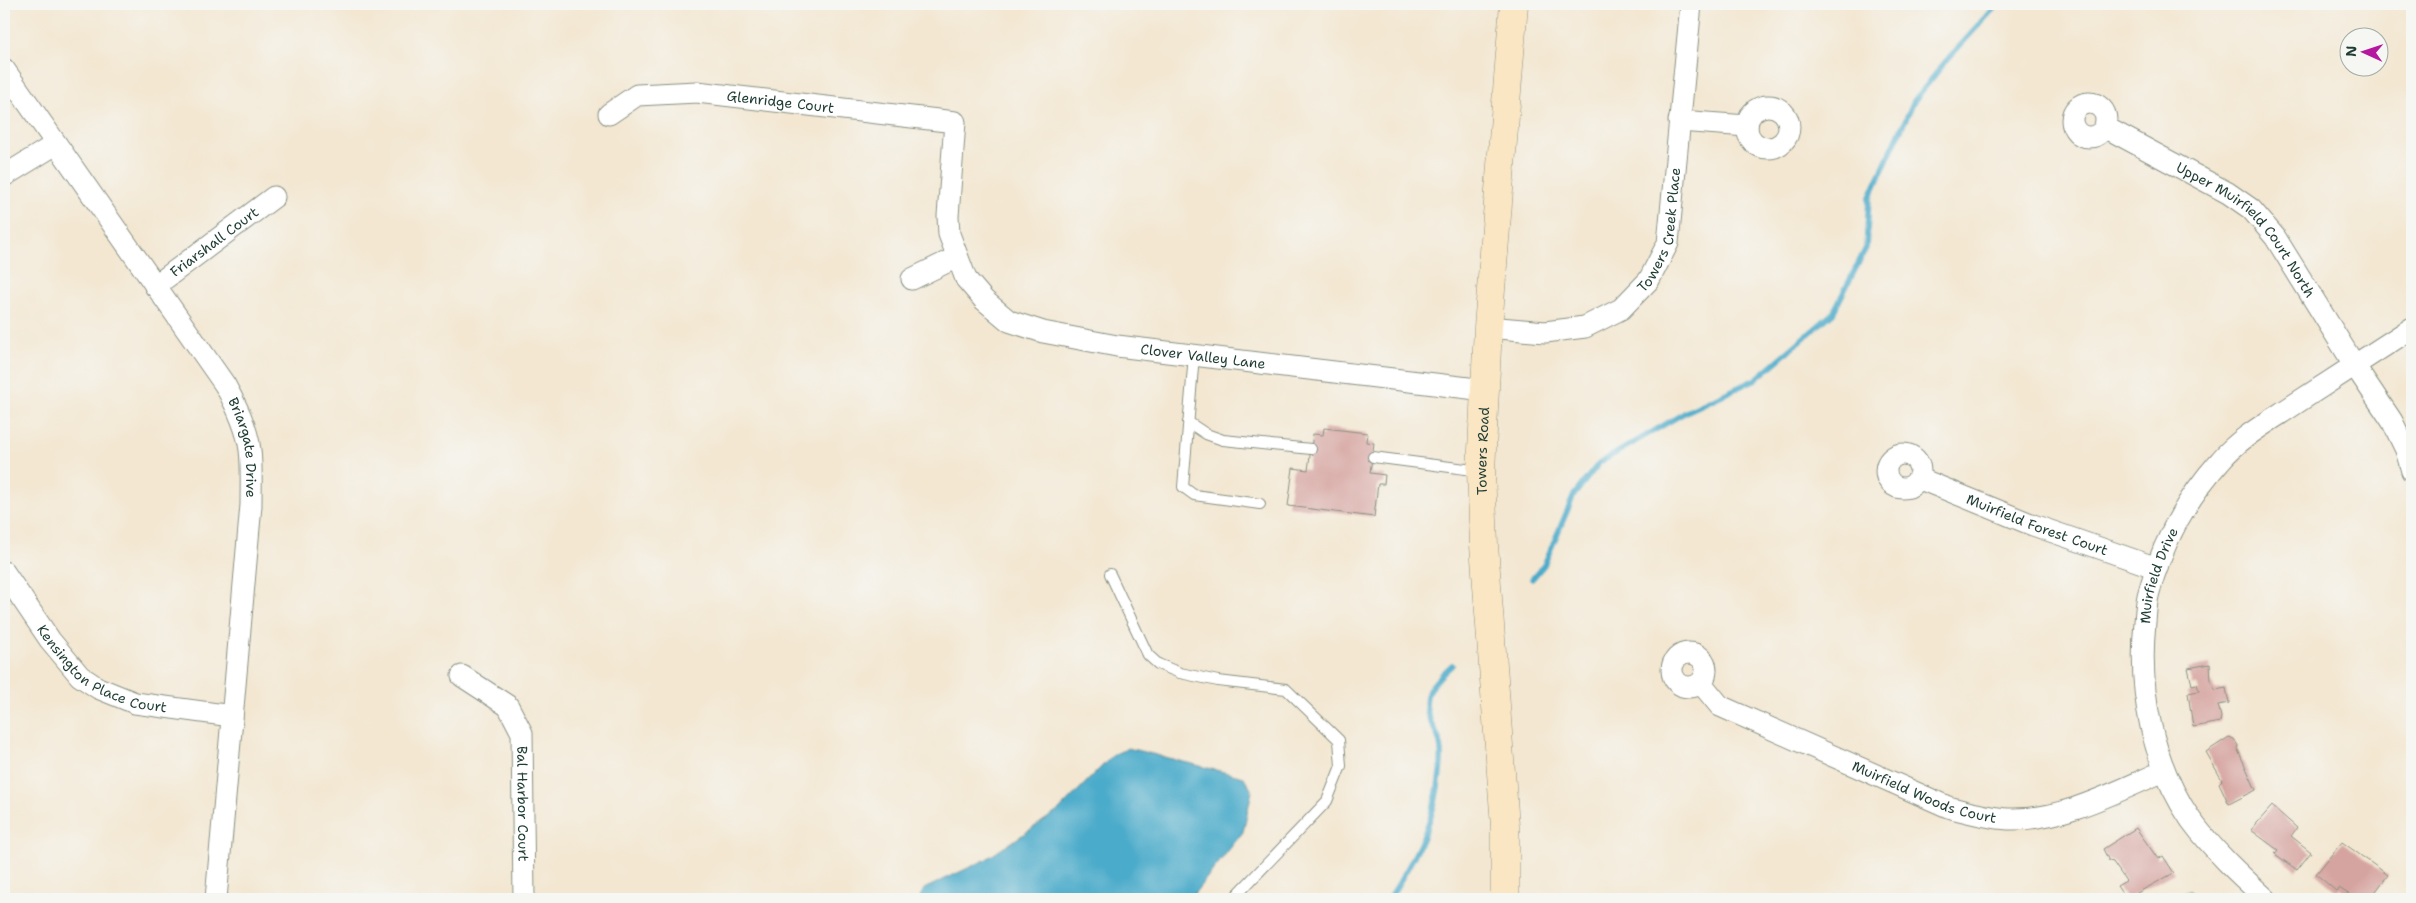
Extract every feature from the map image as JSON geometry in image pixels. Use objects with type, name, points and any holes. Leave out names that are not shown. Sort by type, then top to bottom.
[{"type":"main road","name":"Towers Road","points":[[1505,899],[1505,826],[1484,546],[1481,472],[1488,327],[1514,4]]},
{"type":"street","name":"Towers Creek Place","points":[[1488,327],[1546,332],[1585,327],[1621,309],[1650,280],[1668,242],[1691,4]]},
{"type":"street","name":"Briargate Drive","points":[[4,69],[225,385],[238,409],[247,436],[250,451],[251,505],[216,899]]},
{"type":"street","name":"Glenridge Court","points":[[609,114],[637,95],[697,92],[955,122]]},
{"type":"street","points":[[1679,121],[1747,126]]},
{"type":"street","name":"Clover Valley Lane","points":[[955,122],[948,216],[949,234],[966,279],[984,300],[1009,321],[1043,332],[1117,346],[1484,390]]},
{"type":"street","name":"Upper Muirfield Court North","points":[[2105,128],[2228,193],[2251,209],[2275,237],[2355,366],[2392,421],[2406,450],[2412,471]]},
{"type":"street","points":[[4,176],[56,144]]},
{"type":"street","name":"Friarshall Court","points":[[154,286],[274,197]]},
{"type":"street","points":[[912,279],[957,257]]},
{"type":"street","name":"Muirfield Drive","points":[[2266,899],[2214,850],[2190,819],[2164,771],[2151,728],[2144,686],[2143,661],[2148,594],[2166,542],[2192,500],[2221,460],[2256,430],[2412,328]]},
{"type":"street","name":"Muirfield Forest Court","points":[[1918,478],[2033,525],[2157,568]]},
{"type":"street","name":"Kensington Place Court","points":[[4,572],[50,640],[80,676],[98,688],[134,702],[232,716]]},
{"type":"street","name":"Bal Harbor Court","points":[[462,676],[508,706],[522,733],[524,899]]},
{"type":"street","name":"Muirfield Woods Court","points":[[1700,683],[1720,706],[1948,807],[1977,814],[2008,819],[2056,814],[2100,799],[2164,771]]},
{"type":"lane","points":[[1194,356],[1183,487],[1194,495],[1260,504]]},
{"type":"lane","points":[[1188,422],[1206,434],[1223,440],[1311,450]]},
{"type":"lane","points":[[1373,457],[1481,472]]},
{"type":"lane","points":[[1110,574],[1148,655],[1158,664],[1180,673],[1218,681],[1286,689],[1339,740],[1341,766],[1327,801],[1233,899]]},
{"type":"green space","points":[[2189,889],[2199,899],[2178,899]]},
{"type":"water","points":[[1128,748],[1244,777],[1252,791],[1243,832],[1190,899],[919,899],[924,889],[985,860],[1058,811],[1113,755]]},
{"type":"building","points":[[1324,428],[1367,433],[1366,442],[1374,443],[1370,473],[1385,475],[1384,484],[1378,484],[1374,517],[1288,506],[1293,468],[1308,470],[1313,434],[1323,435]]},
{"type":"building","points":[[2210,664],[2211,681],[2215,690],[2226,688],[2229,703],[2218,705],[2221,717],[2220,722],[2193,727],[2188,693],[2199,691],[2197,684],[2192,685],[2188,668]]},
{"type":"building","points":[[2229,737],[2234,739],[2238,746],[2237,748],[2256,790],[2229,804],[2219,783],[2222,780],[2206,752]]},
{"type":"building","points":[[2272,806],[2297,828],[2291,836],[2311,852],[2297,870],[2275,854],[2278,850],[2251,830]]},
{"type":"building","points":[[2136,828],[2158,859],[2163,856],[2174,873],[2126,899],[2117,886],[2126,881],[2113,862],[2109,861],[2103,849]]},
{"type":"building","points":[[2342,842],[2388,875],[2370,899],[2346,899],[2350,895],[2339,888],[2336,891],[2316,874]]},
{"type":"waterway","points":[[1532,579],[1544,565],[1574,495],[1599,463],[1686,412],[1756,379],[1833,313],[1866,248],[1869,199],[1914,101],[1946,61],[1998,4]]},
{"type":"waterway","points":[[1389,899],[1419,846],[1431,817],[1438,787],[1441,749],[1427,711],[1427,695],[1434,683],[1452,665]]}]
